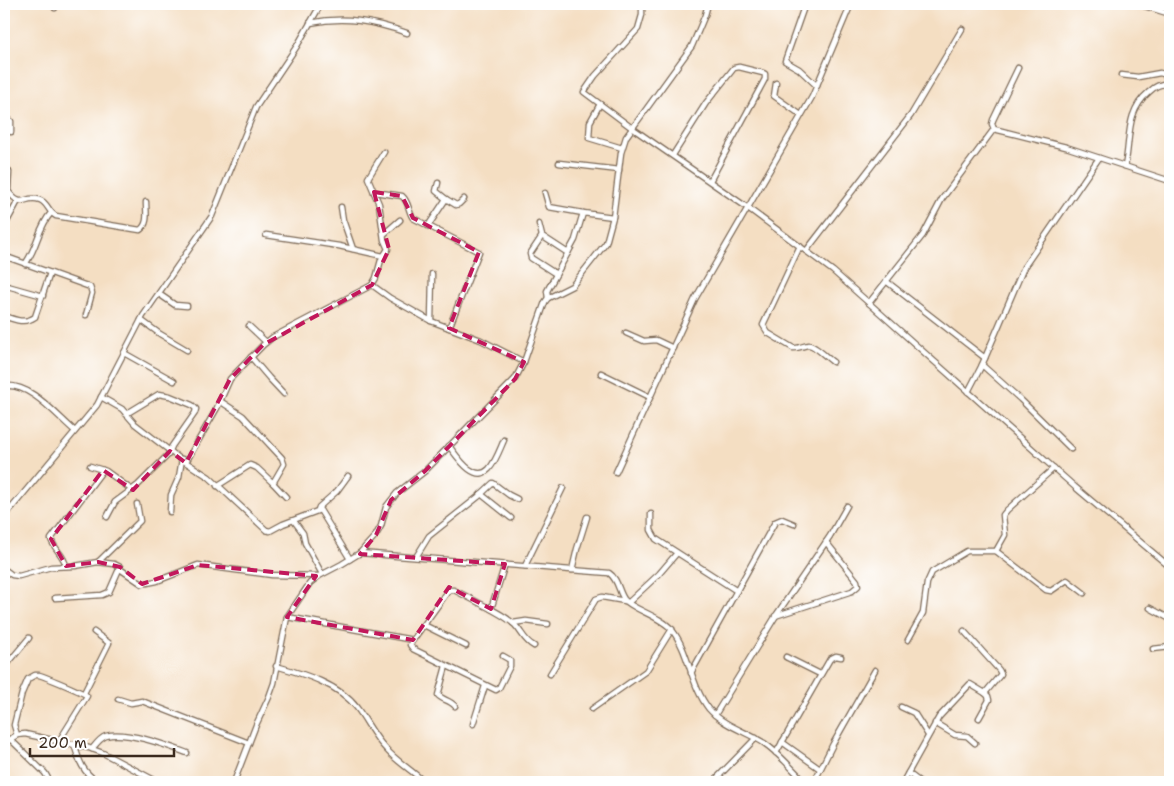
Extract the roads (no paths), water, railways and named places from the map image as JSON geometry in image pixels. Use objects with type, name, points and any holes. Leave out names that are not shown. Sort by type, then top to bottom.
[{"type":"street","points":[[4,517],[97,404],[141,320],[212,216],[256,107],[297,46],[321,4]]},
{"type":"street","points":[[642,4],[642,15],[638,29],[595,76],[584,92],[632,128],[748,208],[833,271],[1054,468],[1170,567]]},
{"type":"street","points":[[234,782],[274,683],[286,617],[310,584],[321,575],[360,553],[376,535],[381,526],[386,507],[391,500],[425,472],[515,379],[524,362],[544,302],[572,286],[606,243],[613,217],[622,148],[626,137],[692,46],[708,4]]},
{"type":"street","points":[[804,4],[785,61],[799,69],[817,86]]},
{"type":"street","points":[[616,472],[695,299],[715,261],[748,208],[817,86],[851,4]]},
{"type":"street","points":[[1138,4],[1170,14]]},
{"type":"street","points":[[310,23],[324,20],[360,20],[380,23],[407,33]]},
{"type":"street","points":[[806,251],[911,115],[962,29]]},
{"type":"street","points":[[673,155],[706,103],[734,68],[738,67],[765,74],[765,79],[710,181]]},
{"type":"street","points":[[994,129],[993,120],[1018,68]]},
{"type":"street","points":[[1121,74],[1138,77],[1160,73],[1170,76]]},
{"type":"street","points":[[776,83],[774,96],[801,115]]},
{"type":"street","points":[[1125,166],[1128,155],[1128,132],[1131,117],[1136,106],[1153,88],[1160,84],[1170,84]]},
{"type":"street","points":[[600,104],[590,122],[589,138],[622,148]]},
{"type":"street","points":[[4,118],[11,121],[11,132]]},
{"type":"street","points":[[869,303],[923,235],[942,199],[994,129]]},
{"type":"street","points":[[994,129],[1066,147],[1170,181]]},
{"type":"street","points":[[170,512],[171,495],[184,461],[220,401],[230,379],[266,342],[372,285],[383,256],[388,249],[379,204],[368,178],[384,152]]},
{"type":"street","points":[[968,392],[982,365],[1024,267],[1098,158]]},
{"type":"street","points":[[559,163],[619,170]]},
{"type":"street","points":[[4,164],[9,172],[8,191],[18,201]]},
{"type":"street","points":[[438,183],[436,191],[446,199],[458,205],[464,199]]},
{"type":"street","points":[[374,192],[402,196],[408,202],[411,216],[479,252],[449,328]]},
{"type":"street","points":[[544,193],[549,207],[613,217]]},
{"type":"street","points":[[18,201],[38,199],[46,204],[51,213],[56,216],[140,230],[144,227],[147,220],[146,202]]},
{"type":"street","points":[[428,226],[446,199]]},
{"type":"street","points":[[4,228],[18,201]]},
{"type":"street","points":[[341,207],[344,223],[353,249]]},
{"type":"street","points":[[25,264],[31,256],[44,223],[51,213]]},
{"type":"street","points":[[548,298],[547,290],[568,253],[583,213]]},
{"type":"street","points":[[384,234],[400,220]]},
{"type":"street","points":[[539,224],[542,236],[568,253]]},
{"type":"street","points":[[266,235],[353,249],[383,256]]},
{"type":"street","points":[[542,236],[530,254],[531,258],[556,274]]},
{"type":"street","points":[[800,246],[783,285],[764,321],[764,328],[768,333],[793,348],[813,346],[833,362]]},
{"type":"street","points":[[4,256],[90,287],[92,293],[86,315]]},
{"type":"street","points":[[4,316],[21,321],[32,320],[37,314],[50,273]]},
{"type":"street","points":[[431,321],[432,274]]},
{"type":"street","points":[[886,281],[985,358]]},
{"type":"street","points":[[372,285],[390,298],[431,321],[481,340],[524,362]]},
{"type":"street","points":[[4,286],[43,296]]},
{"type":"street","points":[[159,294],[175,305],[187,306]]},
{"type":"street","points":[[141,320],[165,338],[186,350]]},
{"type":"street","points":[[248,326],[266,342]]},
{"type":"street","points":[[626,333],[644,340],[656,340],[672,348]]},
{"type":"street","points":[[124,354],[174,381]]},
{"type":"street","points":[[251,357],[284,394]]},
{"type":"street","points":[[982,365],[1020,398],[1071,448]]},
{"type":"street","points":[[601,373],[650,397]]},
{"type":"street","points":[[4,386],[14,386],[30,392],[74,431]]},
{"type":"street","points":[[107,516],[115,502],[132,490],[170,451],[195,413],[195,407],[170,396],[159,394],[126,414]]},
{"type":"street","points":[[101,397],[126,414],[135,424],[170,451],[204,474],[266,530],[270,531],[318,510],[319,506],[337,491],[348,476]]},
{"type":"street","points":[[220,401],[242,416],[284,460],[284,467],[273,483]]},
{"type":"street","points":[[449,446],[469,470],[483,472],[491,466],[504,440]]},
{"type":"street","points":[[217,486],[250,465],[257,468],[286,496]]},
{"type":"street","points":[[90,466],[103,470],[132,490]]},
{"type":"street","points":[[996,551],[1005,535],[1003,515],[1054,468]]},
{"type":"street","points":[[66,566],[64,558],[51,539],[103,470]]},
{"type":"street","points":[[416,557],[429,536],[495,482],[509,495],[517,499]]},
{"type":"street","points":[[525,566],[563,488]]},
{"type":"street","points":[[481,494],[511,518]]},
{"type":"street","points":[[98,562],[140,521],[137,504]]},
{"type":"street","points":[[715,715],[775,616],[826,542],[847,506]]},
{"type":"street","points":[[318,510],[350,559]]},
{"type":"street","points":[[651,514],[653,535],[659,542],[737,591]]},
{"type":"street","points":[[572,570],[586,517]]},
{"type":"street","points":[[691,672],[775,522],[782,519],[794,524]]},
{"type":"street","points":[[294,521],[303,533],[305,542],[321,575]]},
{"type":"street","points":[[775,616],[852,591],[858,586],[857,581],[826,542]]},
{"type":"street","points":[[908,640],[923,613],[926,583],[932,572],[967,551],[996,551],[1046,590],[1051,591],[1067,580],[1084,593]]},
{"type":"street","points":[[360,553],[609,573],[616,579],[627,602]]},
{"type":"street","points":[[627,602],[659,574],[677,553]]},
{"type":"street","points":[[4,570],[12,576],[19,576],[51,567],[98,562],[114,564],[142,584],[157,581],[198,565],[272,575],[321,575]]},
{"type":"street","points":[[491,609],[505,564]]},
{"type":"street","points":[[55,598],[66,599],[106,594],[111,590],[120,569]]},
{"type":"street","points":[[503,656],[510,660],[511,663],[499,688],[496,690],[411,648],[410,645],[449,590],[454,590],[513,623],[526,641],[534,646]]},
{"type":"street","points":[[550,674],[596,599],[602,597],[627,602],[664,622],[672,629],[682,647],[701,697],[715,715],[726,724],[756,738],[776,753],[805,782]]},
{"type":"street","points":[[1150,608],[1170,619]]},
{"type":"street","points":[[286,617],[413,640]]},
{"type":"street","points":[[513,623],[521,621],[548,624]]},
{"type":"street","points":[[424,625],[466,646]]},
{"type":"street","points":[[592,709],[646,671],[672,629]]},
{"type":"street","points":[[964,631],[1001,672],[1000,676],[985,693]]},
{"type":"street","points":[[84,693],[108,645],[105,639],[94,632]]},
{"type":"street","points":[[4,668],[29,638]]},
{"type":"street","points":[[1153,649],[1170,647]]},
{"type":"street","points":[[786,657],[820,674]]},
{"type":"street","points":[[776,753],[820,674],[832,657],[841,657]]},
{"type":"street","points":[[276,666],[299,672],[318,680],[346,696],[356,706],[385,749],[424,782]]},
{"type":"street","points":[[446,666],[438,694],[440,698],[451,702],[455,706]]},
{"type":"street","points":[[814,782],[875,670]]},
{"type":"street","points":[[17,735],[14,729],[22,693],[28,679],[31,676],[39,675],[87,694],[87,698],[58,741]]},
{"type":"street","points":[[903,782],[935,723],[970,684],[988,696],[989,700],[979,718]]},
{"type":"street","points":[[474,724],[485,686]]},
{"type":"street","points":[[118,699],[131,703],[142,701],[249,743]]},
{"type":"street","points":[[901,707],[914,712],[928,735]]},
{"type":"street","points":[[935,723],[955,735],[967,736],[975,743]]},
{"type":"street","points":[[4,743],[17,735],[25,734],[74,744],[92,749],[158,782]]},
{"type":"street","points":[[92,749],[100,739],[112,735],[153,741],[187,754]]},
{"type":"street","points":[[713,782],[756,738]]},
{"type":"street","points":[[10,740],[45,773],[50,782]]},
{"type":"street","points":[[782,742],[820,769]]},
{"type":"street","points":[[74,744],[82,767],[92,779],[98,782]]},
{"type":"street","points":[[908,773],[920,782]]}]
